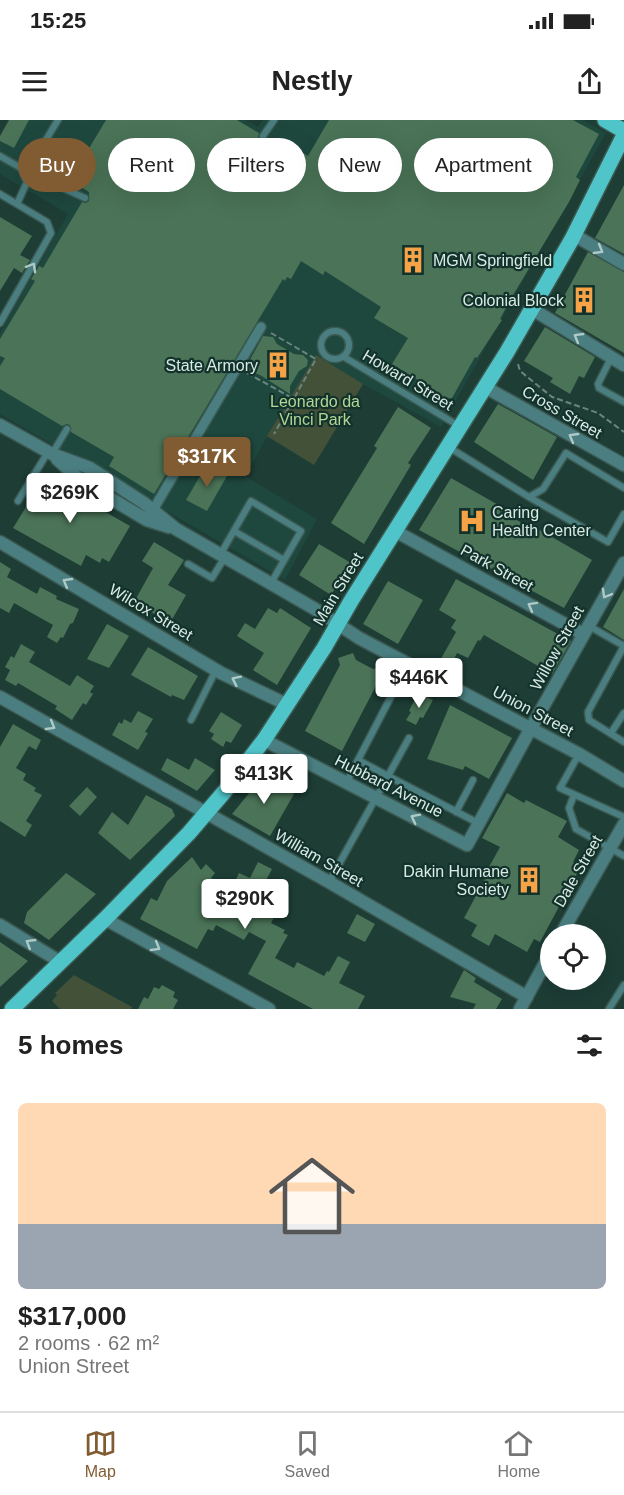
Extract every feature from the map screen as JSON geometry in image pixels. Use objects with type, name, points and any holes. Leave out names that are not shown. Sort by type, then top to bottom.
[{"type":"main road","points":[[604,120],[624,133]]},
{"type":"main road","name":"Main Street","points":[[12,1009],[105,919],[207,813],[264,740],[288,705],[532,309],[574,235],[624,133]]},
{"type":"street","points":[[574,235],[624,264]]},
{"type":"street","points":[[532,309],[624,365]]},
{"type":"street","points":[[153,510],[261,327]]},
{"type":"street","name":"Cross Street","points":[[485,387],[624,465]]},
{"type":"street","name":"Union Street","points":[[0,425],[50,453],[90,468],[153,510],[176,530]]},
{"type":"street","name":"Union Street","points":[[50,453],[81,482],[147,520],[176,530],[360,638],[531,728],[624,781]]},
{"type":"street","name":"Park Street","points":[[395,531],[586,630]]},
{"type":"street","name":"Wilcox Street","points":[[0,542],[216,670],[288,705]]},
{"type":"street","name":"Willow Street","points":[[467,845],[624,563]]},
{"type":"street","name":"William Street","points":[[0,698],[329,882],[527,997]]},
{"type":"street","name":"Hubbard Avenue","points":[[264,740],[467,845]]},
{"type":"street","name":"Dale Street","points":[[567,924],[624,824]]},
{"type":"street","points":[[105,919],[269,1009]]},
{"type":"street","points":[[0,925],[59,962]]},
{"type":"street","points":[[520,1009],[540,973]]},
{"type":"lane","points":[[47,138],[58,120]]},
{"type":"lane","points":[[263,136],[274,120]]},
{"type":"lane","points":[[0,156],[18,166]]},
{"type":"lane","points":[[17,204],[22,192]]},
{"type":"lane","points":[[72,192],[85,198]]},
{"type":"lane","points":[[0,194],[47,222],[51,228],[51,233],[3,309],[0,323]]},
{"type":"lane","name":"Howard Street","points":[[344,357],[349,348],[344,335],[335,331],[326,334],[320,342],[324,355],[332,360],[344,357],[459,426]]},
{"type":"lane","points":[[611,357],[598,384],[599,388],[624,402]]},
{"type":"lane","points":[[18,501],[67,429]]},
{"type":"lane","points":[[447,446],[529,497],[608,542],[624,514]]},
{"type":"lane","points":[[529,497],[543,489],[566,453],[624,488]]},
{"type":"lane","points":[[188,564],[212,579],[251,501],[301,531],[270,584]]},
{"type":"lane","points":[[234,531],[284,560]]},
{"type":"lane","points":[[586,630],[624,646],[588,712],[590,720],[624,742]]},
{"type":"lane","points":[[346,783],[408,664]]},
{"type":"lane","points":[[190,720],[216,670]]},
{"type":"lane","points":[[611,733],[624,713]]},
{"type":"lane","points":[[329,882],[409,738]]},
{"type":"lane","points":[[579,754],[560,788],[624,817]]},
{"type":"lane","points":[[358,760],[479,824]]},
{"type":"lane","points":[[456,812],[473,780]]},
{"type":"lane","points":[[574,795],[569,808],[576,829],[624,856]]},
{"type":"lane","points":[[609,1009],[624,985]]},
{"type":"path","points":[[261,327],[316,359],[274,434]]},
{"type":"path","points":[[518,364],[520,371],[552,397],[598,413],[624,432]]},
{"type":"path","points":[[237,367],[294,399]]},
{"type":"shaded area","name":"MGM Springfield","points":[[9,120],[246,120],[258,127],[263,120],[583,120],[606,133],[441,427],[363,384],[314,465],[267,437],[245,476],[317,519],[285,580],[0,414],[0,333],[68,214],[31,192],[96,192],[96,138],[18,138],[18,185],[0,174],[0,137]]},
{"type":"green space","name":"Leonardo da Vinci Park","points":[[316,355],[363,384],[314,465],[267,436]]},
{"type":"green space","points":[[74,975],[132,1007],[131,1009],[60,1009],[52,1001],[57,995],[55,993]]},
{"type":"building","points":[[9,120],[29,120],[14,148],[0,141],[0,136]]},
{"type":"building","points":[[106,120],[237,120],[259,133],[258,138],[207,138],[207,192],[306,192],[306,155],[308,156],[318,139],[318,192],[402,192],[402,138],[318,138],[329,120],[573,120],[599,134],[576,177],[580,180],[569,202],[510,300],[500,319],[502,320],[477,358],[475,357],[452,398],[442,399],[436,391],[392,364],[408,338],[374,318],[381,307],[325,271],[323,275],[301,261],[291,279],[287,277],[285,281],[283,279],[154,494],[109,466],[114,457],[71,432],[70,425],[62,426],[0,389],[0,366],[5,358],[0,356],[0,339],[35,281],[31,279],[39,266],[43,268],[82,202],[89,201],[89,192],[96,192],[95,138]]},
{"type":"building","points":[[624,185],[624,254],[595,238]]},
{"type":"building","points":[[0,217],[32,236],[20,255],[30,260],[22,273],[14,268],[0,291]]},
{"type":"building","name":"Colonial Block","points":[[588,252],[624,272],[624,353],[555,313]]},
{"type":"building","points":[[545,327],[595,357],[584,378],[579,376],[570,394],[550,382],[553,378],[524,361]]},
{"type":"building","name":"State Armory","points":[[263,336],[273,337],[277,344],[294,354],[303,355],[308,360],[307,366],[299,371],[290,386],[290,394],[260,375],[248,371],[246,367]]},
{"type":"building","points":[[498,404],[557,437],[533,480],[474,442]]},
{"type":"building","points":[[398,407],[431,428],[408,463],[411,465],[364,544],[331,523],[377,448],[374,446]]},
{"type":"building","points":[[207,464],[227,476],[207,511],[186,500]]},
{"type":"building","points":[[46,475],[90,499],[88,502],[130,526],[109,562],[102,558],[100,563],[86,555],[81,566],[13,528]]},
{"type":"building","points":[[451,478],[509,511],[507,515],[530,527],[531,525],[592,560],[564,608],[419,530]]},
{"type":"building","points":[[154,542],[184,560],[168,585],[186,595],[170,623],[134,602],[153,568],[142,561]]},
{"type":"building","points":[[319,544],[351,563],[331,595],[299,575]]},
{"type":"building","points":[[0,562],[11,569],[7,577],[37,594],[40,587],[57,596],[56,599],[79,609],[73,623],[57,643],[47,637],[53,625],[14,603],[9,613],[0,608]]},
{"type":"building","points":[[456,579],[571,641],[552,674],[484,635],[480,641],[478,640],[468,658],[457,653],[449,670],[438,664],[456,632],[451,628],[456,620],[439,610]]},
{"type":"building","points":[[388,581],[423,600],[398,644],[363,624]]},
{"type":"building","points":[[624,589],[624,640],[603,627]]},
{"type":"building","points":[[268,608],[277,613],[280,608],[311,628],[277,685],[253,670],[264,653],[237,636],[245,623],[255,629]]},
{"type":"building","points":[[107,624],[129,636],[109,668],[87,659]]},
{"type":"building","points":[[21,644],[35,652],[29,662],[70,686],[77,675],[94,686],[90,692],[93,694],[86,705],[83,703],[72,720],[55,709],[57,706],[18,683],[16,686],[5,680],[10,670],[5,667],[11,656],[14,658]]},
{"type":"building","points":[[148,647],[198,676],[184,700],[172,695],[171,697],[131,675]]},
{"type":"building","points":[[353,653],[356,660],[373,669],[377,668],[382,683],[377,684],[342,751],[305,731],[340,665],[338,658]]},
{"type":"building","points":[[418,693],[433,700],[423,718],[420,717],[416,725],[406,720]]},
{"type":"building","points":[[450,705],[512,738],[489,779],[465,766],[463,770],[427,759]]},
{"type":"building","points":[[138,711],[153,719],[138,750],[112,735],[119,722],[122,724],[124,719],[131,723]]},
{"type":"building","points":[[221,712],[242,725],[231,743],[226,741],[223,747],[211,739],[214,734],[209,731]]},
{"type":"building","points":[[13,724],[41,740],[36,750],[29,746],[16,768],[26,774],[23,780],[36,788],[34,791],[42,795],[26,821],[32,825],[25,837],[0,821],[0,747]]},
{"type":"building","points":[[167,758],[189,770],[195,758],[215,770],[197,791],[161,770]]},
{"type":"building","points":[[264,775],[294,794],[270,836],[232,814]]},
{"type":"building","points":[[87,787],[97,797],[80,816],[69,806]]},
{"type":"building","name":"Dakin Humane Society","points":[[507,793],[524,803],[526,800],[567,821],[558,837],[579,850],[573,862],[581,866],[550,924],[540,924],[540,942],[534,939],[527,952],[495,934],[489,946],[471,936],[477,925],[464,918],[500,847],[482,838]]},
{"type":"building","points":[[146,795],[172,809],[175,816],[130,860],[98,833],[112,812],[128,825]]},
{"type":"building","points":[[192,857],[201,870],[206,864],[215,873],[211,878],[232,888],[239,873],[250,878],[258,862],[272,869],[263,886],[285,898],[271,923],[285,930],[283,933],[288,935],[275,958],[294,968],[297,962],[324,976],[327,971],[329,972],[338,956],[350,962],[339,983],[365,996],[358,1009],[313,1009],[248,974],[266,941],[249,932],[244,940],[216,925],[213,931],[208,929],[197,949],[140,919],[151,898],[157,901],[167,881]]},
{"type":"building","points":[[66,873],[96,894],[49,940],[24,923],[27,912]]},
{"type":"building","points":[[357,914],[375,924],[365,942],[347,933]]},
{"type":"building","points":[[0,942],[28,961],[0,987]]},
{"type":"building","points":[[464,970],[476,978],[474,982],[502,999],[496,1009],[473,1009],[476,1004],[450,997]]},
{"type":"building","points":[[162,985],[175,992],[173,997],[178,1000],[173,1009],[138,1009],[144,997],[148,999],[154,987],[159,989]]},
{"type":"place","name":"MGM Springfield","points":[[413,260]]},
{"type":"place","name":"Colonial Block","points":[[584,300]]},
{"type":"place","name":"State Armory","points":[[278,365]]},
{"type":"place","name":"Caring Health Center","points":[[472,521]]},
{"type":"place","name":"Dakin Humane Society","points":[[529,880]]}]
